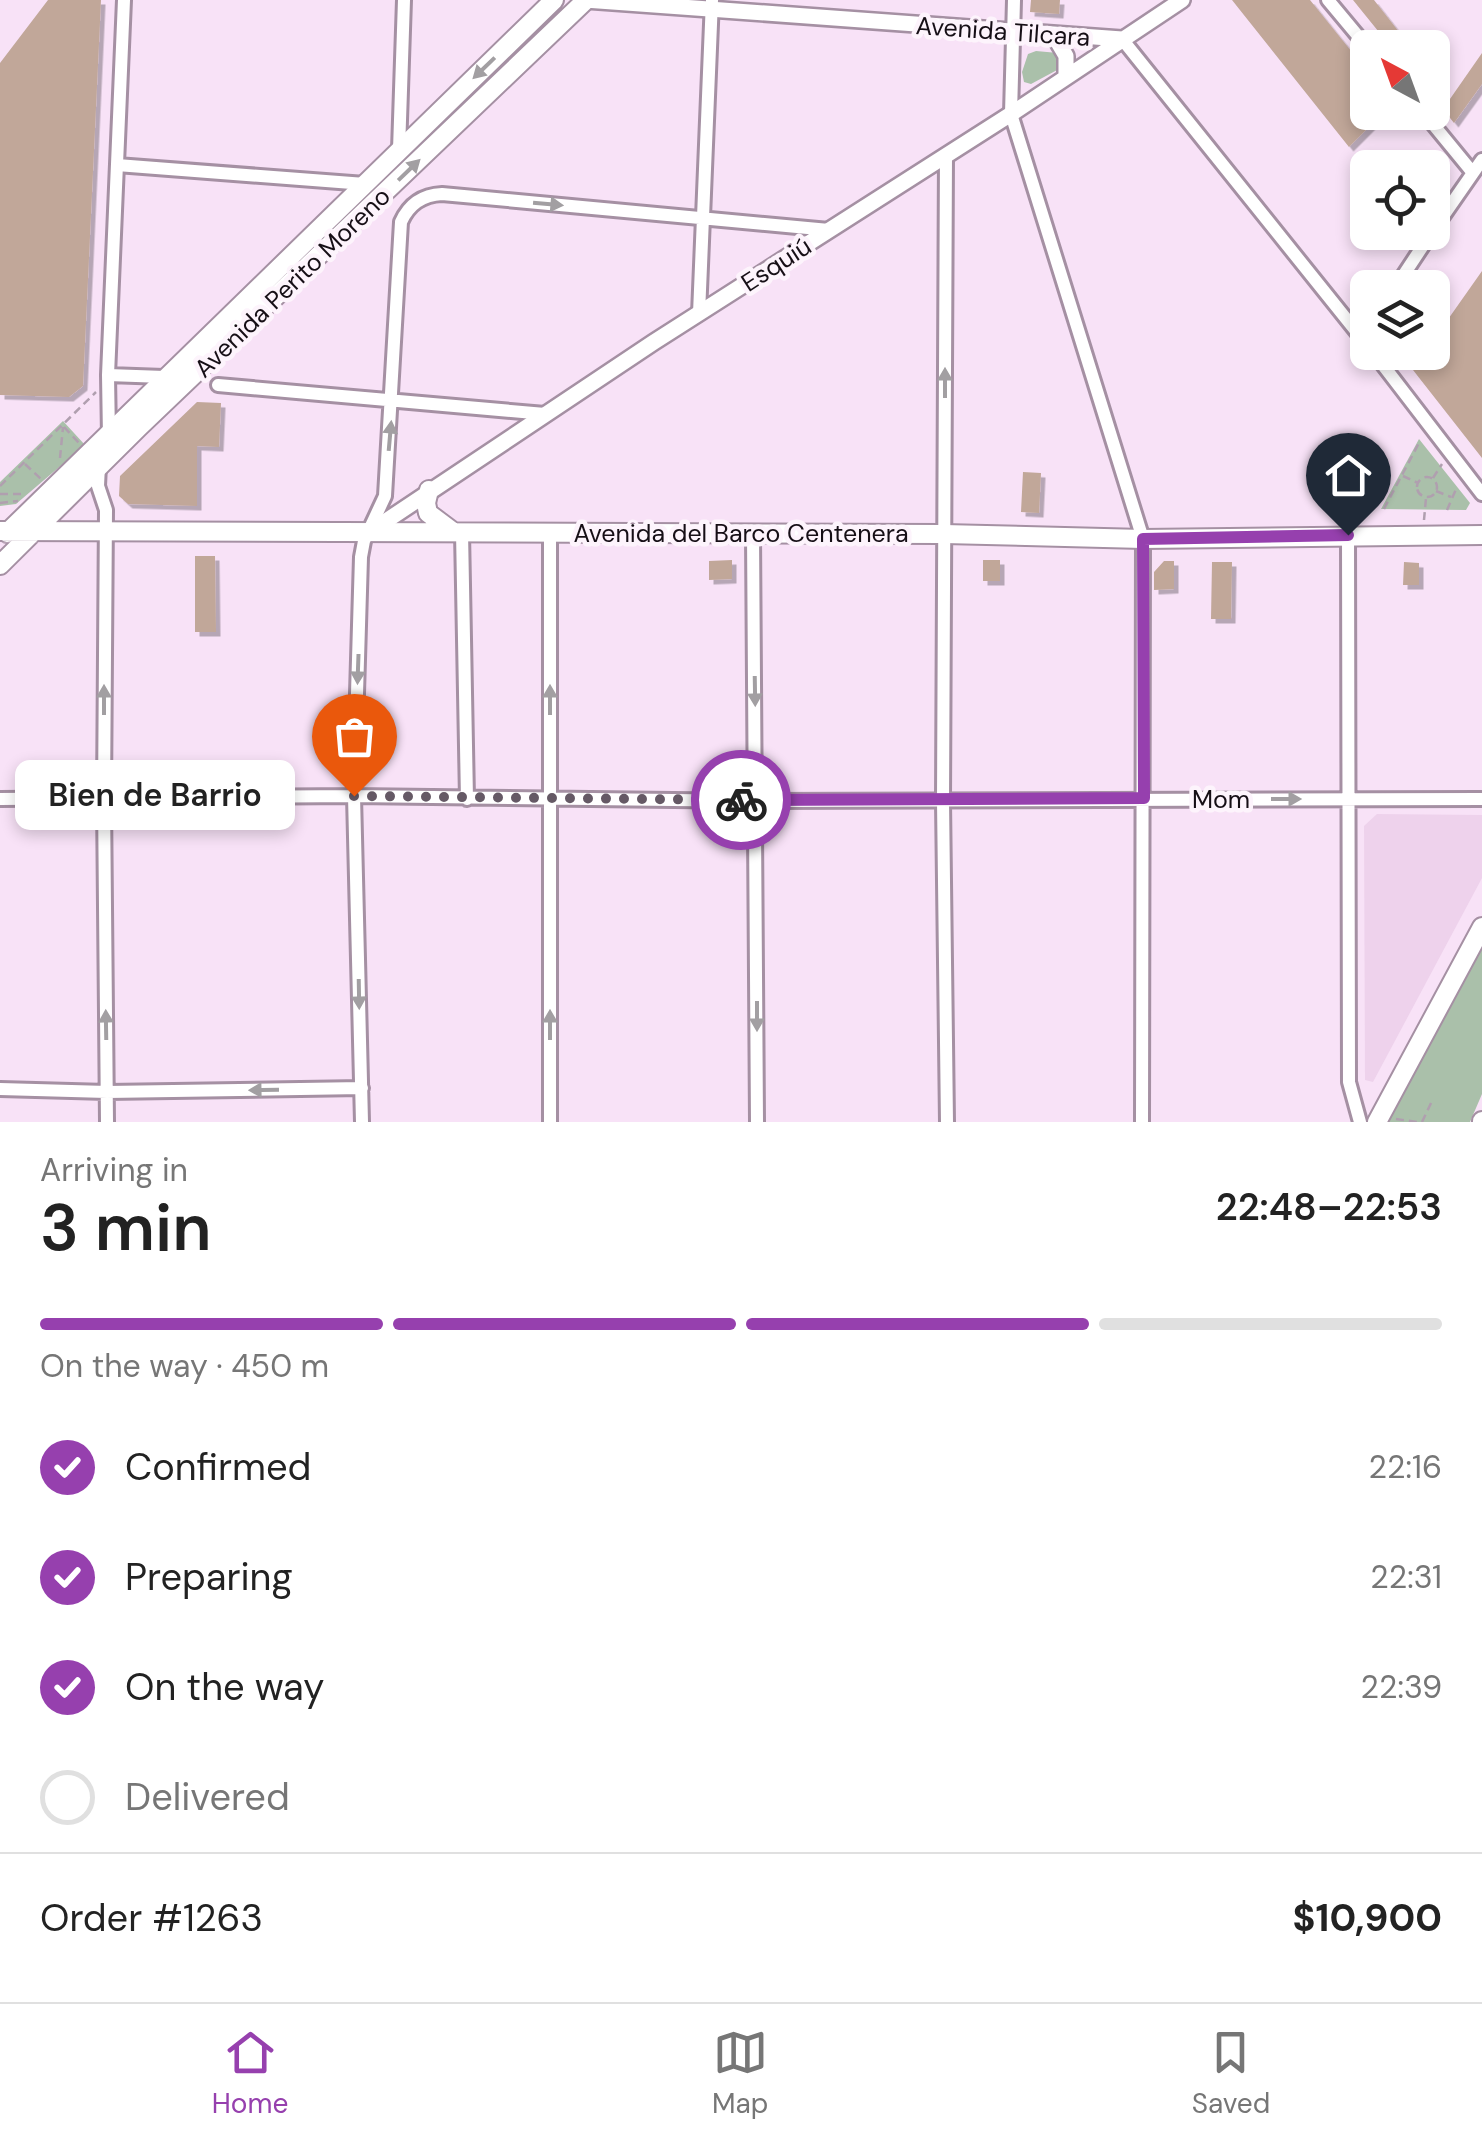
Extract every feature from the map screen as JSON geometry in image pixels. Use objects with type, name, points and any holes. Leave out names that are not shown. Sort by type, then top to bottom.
[{"type":"main road","name":"Avenida Perito Moreno","points":[[3,534],[110,436],[164,377],[554,0]]},
{"type":"main road","name":"Avenida Perito Moreno","points":[[0,565],[585,0]]},
{"type":"main road","points":[[429,490],[428,513],[457,532]]},
{"type":"main road","name":"Avenida del Barco Centenera","points":[[3,534],[36,530],[371,531],[1143,539],[1482,534]]},
{"type":"main road","points":[[1379,1119],[1482,926]]},
{"type":"street","points":[[107,1122],[106,510],[98,486],[98,468],[110,436],[108,374],[124,0]]},
{"type":"street","points":[[399,150],[404,0]]},
{"type":"street","name":"Avenida Tilcara","points":[[585,0],[712,6],[1122,39]]},
{"type":"street","points":[[1014,0],[1011,114],[1143,539],[1142,1122]]},
{"type":"street","name":"Esquiú","points":[[371,531],[1182,0]]},
{"type":"street","points":[[1328,0],[1353,30]]},
{"type":"street","points":[[698,314],[712,6]]},
{"type":"street","points":[[1053,34],[1066,56],[1066,76]]},
{"type":"street","points":[[1122,39],[1350,319]]},
{"type":"street","points":[[1437,130],[1473,173]]},
{"type":"street","points":[[946,155],[943,801],[947,1122]]},
{"type":"street","points":[[1450,206],[1482,160]]},
{"type":"street","points":[[117,165],[365,184]]},
{"type":"street","points":[[362,1122],[354,796],[361,557],[384,496],[401,222],[406,210],[418,200],[442,194],[830,230]]},
{"type":"street","points":[[1386,370],[1482,494]]},
{"type":"street","points":[[108,374],[164,377]]},
{"type":"street","points":[[218,385],[545,414]]},
{"type":"street","points":[[457,532],[467,799]]},
{"type":"street","points":[[550,532],[550,1122]]},
{"type":"street","points":[[753,534],[757,1122]]},
{"type":"street","points":[[1348,535],[1349,1082],[1360,1122]]},
{"type":"street","name":"Mom","points":[[0,799],[1482,799]]},
{"type":"street","points":[[0,1089],[107,1092],[362,1088]]},
{"type":"path","points":[[0,486],[92,397],[108,374]]},
{"type":"path","points":[[60,464],[63,426]]},
{"type":"path","points":[[1384,509],[1420,441]]},
{"type":"path","points":[[24,463],[42,480]]},
{"type":"path","points":[[1432,480],[1440,466]]},
{"type":"path","points":[[1402,476],[1418,483]]},
{"type":"path","points":[[1426,497],[1417,493],[1418,483],[1425,478],[1432,480]]},
{"type":"path","points":[[1432,480],[1436,490],[1453,498]]},
{"type":"path","points":[[1447,510],[1458,487]]},
{"type":"path","points":[[1424,510],[1426,497],[1436,490]]},
{"type":"path","points":[[0,494],[24,495]]},
{"type":"path","points":[[1379,1119],[1419,1122],[1434,1099]]},
{"type":"shaded area","points":[[1377,814],[1482,815],[1482,878],[1373,1082],[1365,1080],[1364,826]]},
{"type":"green space","points":[[1058,53],[1063,59],[1059,69],[1031,84],[1024,82],[1022,72],[1028,54]]},
{"type":"green space","points":[[63,421],[85,445],[16,504],[0,506],[0,482]]},
{"type":"green space","points":[[1419,439],[1470,503],[1466,510],[1381,509]]},
{"type":"green space","points":[[1482,946],[1482,1094],[1470,1122],[1386,1122]]},
{"type":"building","points":[[48,0],[101,0],[83,386],[69,397],[0,395],[0,63]]},
{"type":"building","points":[[1031,0],[1060,0],[1059,14],[1030,12]]},
{"type":"building","points":[[1232,0],[1310,0],[1350,50],[1350,130],[1366,130],[1349,147]]},
{"type":"building","points":[[1353,0],[1374,0],[1397,30],[1377,30]]},
{"type":"building","points":[[1482,53],[1482,84],[1454,123],[1450,118],[1450,99]]},
{"type":"building","points":[[1482,271],[1482,458],[1413,370],[1450,370],[1450,316]]},
{"type":"building","points":[[197,402],[221,403],[219,447],[197,446],[197,506],[128,504],[119,496],[120,476]]},
{"type":"building","points":[[1023,472],[1041,473],[1039,513],[1021,512]]},
{"type":"building","points":[[195,556],[215,556],[216,632],[195,632]]},
{"type":"building","points":[[732,560],[732,579],[709,580],[709,561]]},
{"type":"building","points":[[983,560],[1000,560],[1000,581],[983,581]]},
{"type":"building","points":[[1164,561],[1174,561],[1174,589],[1154,590],[1154,572]]},
{"type":"building","points":[[1212,562],[1232,562],[1231,619],[1211,619]]},
{"type":"building","points":[[1404,562],[1419,563],[1419,585],[1403,585]]},
{"type":"way so far","points":[[354,796],[741,800]]},
{"type":"place","name":"Bien de Barrio","points":[[354,796]]},
{"type":"route","points":[[741,800],[1144,798],[1143,539],[1348,535]]}]
